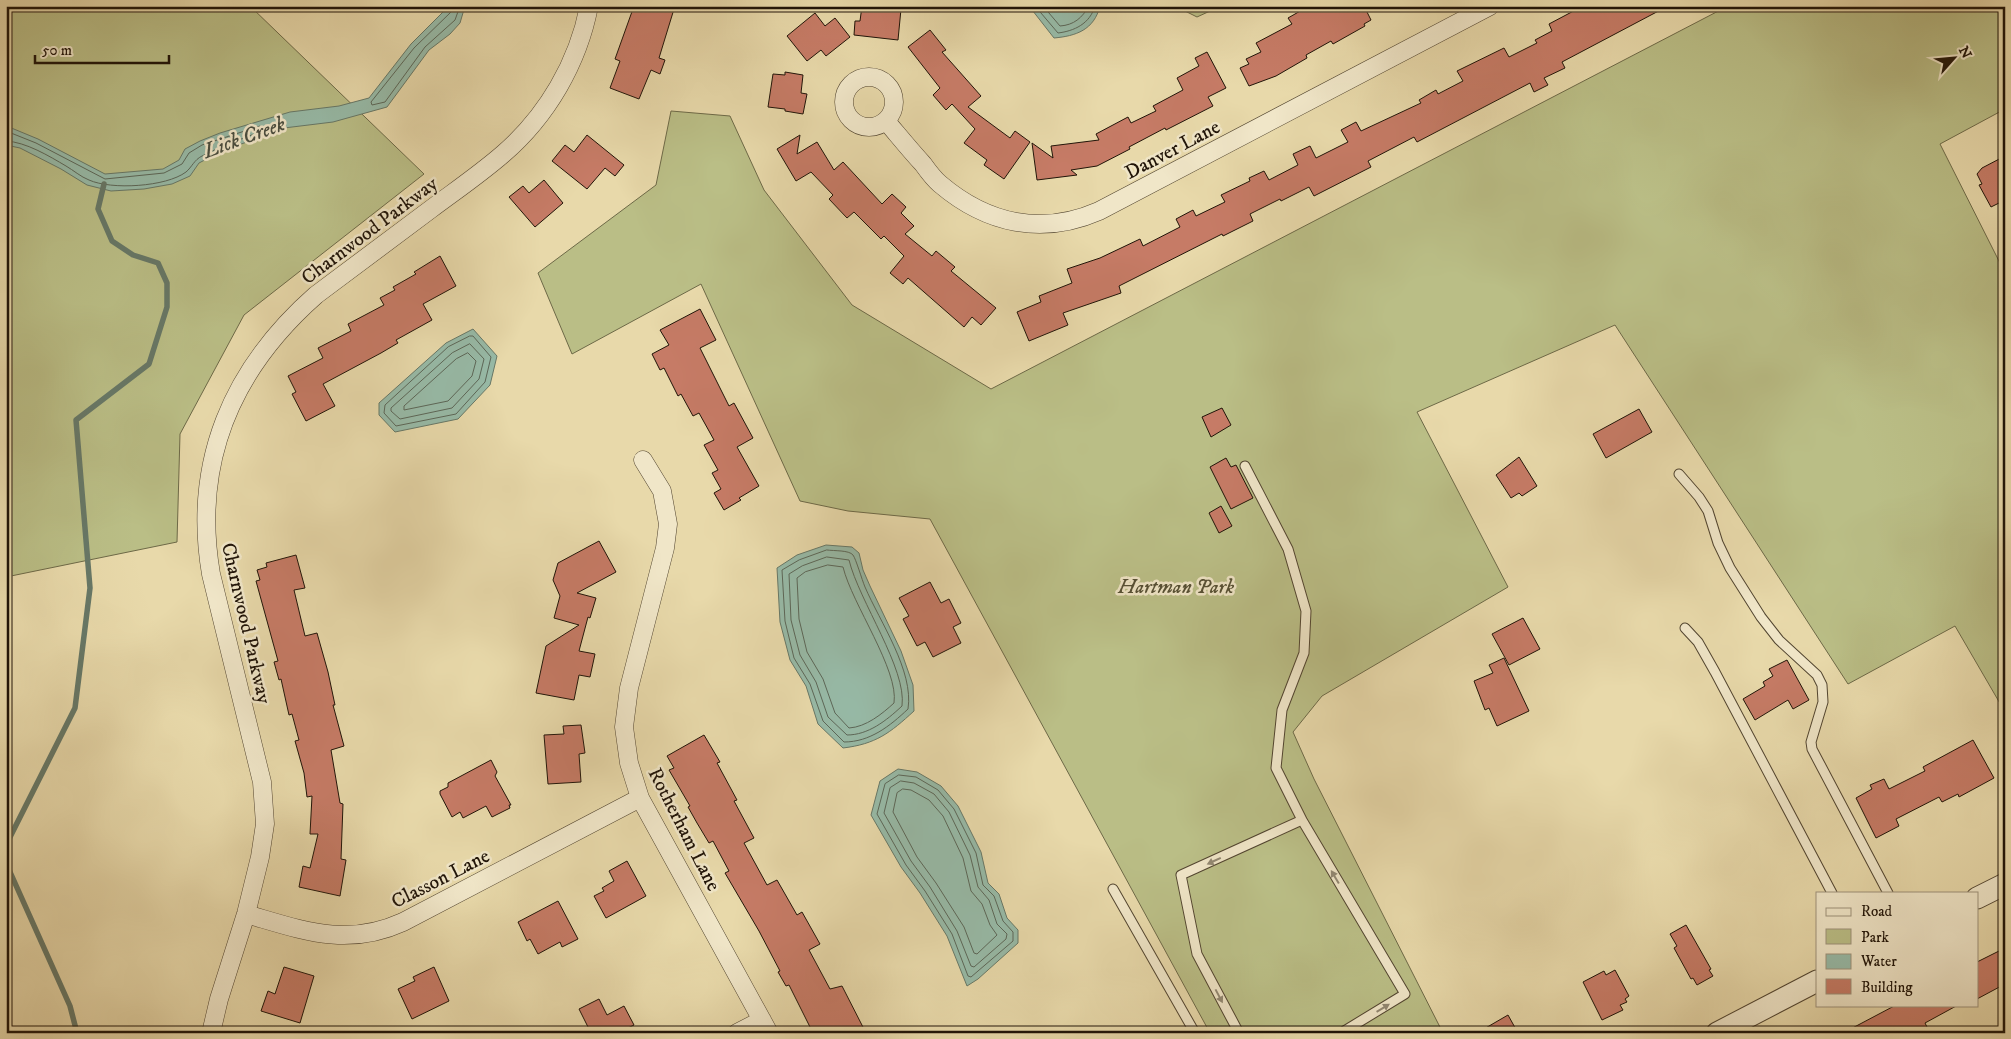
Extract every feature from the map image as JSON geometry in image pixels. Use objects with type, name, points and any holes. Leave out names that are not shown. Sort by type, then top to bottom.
[{"type":"street","name":"Charnwood Parkway","points":[[211,1033],[219,998],[246,914],[262,846],[265,824],[262,782],[211,574],[207,548],[207,498],[211,467],[221,429],[233,400],[252,366],[271,340],[298,311],[500,157],[526,132],[551,99],[565,76],[580,40],[589,6]]},
{"type":"street","name":"Danver Lane","points":[[886,120],[940,184],[970,205],[991,216],[1020,223],[1045,224],[1066,222],[1099,211],[1490,6]]},
{"type":"street","name":"Rotherham Lane","points":[[642,460],[662,491],[668,524],[666,548],[629,688],[624,727],[629,763],[640,798],[766,1026]]},
{"type":"street","name":"Classon Lane","points":[[246,914],[315,934],[329,936],[352,936],[378,931],[403,922],[640,798]]},
{"type":"street","points":[[1978,898],[2005,884]]},
{"type":"street","points":[[1717,1033],[1816,982]]},
{"type":"street","points":[[738,1033],[766,1026]]},
{"type":"lane","points":[[1245,466],[1288,549],[1306,611],[1304,653],[1282,710],[1276,768],[1302,820],[1405,994],[1341,1033]]},
{"type":"lane","points":[[1679,474],[1699,497],[1708,511],[1718,543],[1730,568],[1760,618],[1779,640],[1817,675],[1822,685],[1823,702],[1810,742],[1812,750],[1887,892]]},
{"type":"lane","points":[[1685,628],[1698,642],[1831,892]]},
{"type":"lane","points":[[1239,1033],[1197,954],[1182,876],[1302,820]]},
{"type":"lane","points":[[1112,889],[1194,1033]]},
{"type":"green space","points":[[6,6],[250,6],[424,174],[244,315],[180,434],[177,542],[6,577]]},
{"type":"green space","points":[[1175,6],[1221,6],[1197,17]]},
{"type":"green space","name":"Hartman Park","points":[[1728,6],[2005,6],[2005,109],[1940,144],[2005,273],[2005,712],[1955,626],[1848,684],[1615,325],[1417,412],[1508,587],[1322,696],[1293,732],[1314,779],[1443,1033],[1210,1033],[930,519],[848,511],[800,501],[701,284],[572,354],[538,273],[656,185],[671,111],[730,116],[764,190],[852,305],[991,389]]},
{"type":"water","name":"Lick Creek","points":[[449,6],[465,6],[460,23],[450,34],[429,50],[387,107],[333,122],[284,128],[220,152],[199,163],[190,176],[172,184],[144,189],[111,191],[87,185],[20,148],[6,145],[6,126],[38,139],[105,174],[163,169],[179,160],[185,149],[220,133],[290,112],[339,106],[369,98],[411,44]]},
{"type":"water","points":[[1029,6],[1100,6],[1089,26],[1070,36],[1054,38]]},
{"type":"water","points":[[473,329],[497,356],[490,385],[458,419],[395,432],[379,415],[379,403],[446,343]]},
{"type":"water","points":[[826,545],[852,547],[859,553],[863,570],[901,651],[913,685],[914,711],[882,736],[865,744],[843,748],[818,724],[806,686],[790,660],[780,622],[777,568],[797,555]]},
{"type":"water","points":[[898,769],[917,772],[941,786],[958,806],[981,852],[988,883],[999,894],[1007,918],[1018,930],[1018,943],[978,979],[967,986],[947,936],[901,867],[871,815],[880,781]]},
{"type":"building","points":[[634,6],[665,6],[674,9],[659,58],[665,60],[660,74],[651,70],[639,99],[610,88],[620,61],[615,59]]},
{"type":"building","points":[[862,6],[887,6],[901,9],[898,40],[854,35],[855,21],[860,21]]},
{"type":"building","points":[[1309,6],[1364,6],[1371,20],[1364,24],[1365,26],[1333,44],[1331,41],[1306,55],[1307,58],[1276,76],[1249,86],[1240,68],[1249,64],[1246,59],[1261,52],[1256,43],[1292,24],[1288,18]]},
{"type":"building","points":[[1583,6],[1668,6],[1562,62],[1565,68],[1544,78],[1548,85],[1534,92],[1530,83],[1417,142],[1414,137],[1368,161],[1371,167],[1314,196],[1309,187],[1281,201],[1280,199],[1250,214],[1253,221],[1223,236],[1222,234],[1119,286],[1121,293],[1063,313],[1068,325],[1029,341],[1017,312],[1041,302],[1039,296],[1072,283],[1067,269],[1100,258],[1140,239],[1143,246],[1180,227],[1176,219],[1193,210],[1196,216],[1225,202],[1221,195],[1250,181],[1249,178],[1264,171],[1269,180],[1298,165],[1293,154],[1310,146],[1316,158],[1348,142],[1341,130],[1356,122],[1361,131],[1421,103],[1419,100],[1436,90],[1438,94],[1463,81],[1457,71],[1504,48],[1509,57],[1537,43],[1535,40],[1552,31],[1549,24]]},
{"type":"building","points":[[815,13],[825,26],[835,18],[850,37],[826,56],[821,50],[807,61],[787,36]]},
{"type":"building","points":[[930,30],[946,50],[942,52],[981,96],[968,107],[1010,138],[1015,131],[1030,142],[1004,179],[984,165],[987,160],[964,143],[975,129],[952,104],[946,110],[933,95],[940,88],[908,47]]},
{"type":"building","points":[[1207,52],[1226,88],[1208,97],[1213,106],[1166,130],[1165,128],[1097,166],[1071,170],[1077,175],[1037,180],[1032,143],[1053,158],[1051,146],[1099,140],[1096,134],[1128,117],[1131,123],[1156,111],[1153,106],[1183,90],[1177,78],[1199,66],[1195,58]]},
{"type":"building","points":[[785,72],[803,75],[801,93],[807,94],[803,114],[768,107],[773,74],[785,75]]},
{"type":"building","points":[[587,135],[624,165],[615,176],[605,168],[587,189],[552,161],[565,145],[574,152]]},
{"type":"building","points":[[800,135],[797,154],[817,142],[834,170],[843,162],[882,204],[892,194],[906,207],[901,213],[914,226],[905,234],[932,256],[936,251],[955,267],[951,271],[996,308],[981,325],[972,317],[964,327],[908,278],[903,284],[890,273],[904,256],[884,236],[881,239],[854,212],[847,218],[829,199],[833,195],[811,172],[796,181],[777,149]]},
{"type":"building","points":[[2005,156],[2005,200],[1991,207],[1979,185],[1982,184],[1977,174],[1982,168]]},
{"type":"building","points":[[544,180],[563,203],[535,227],[509,197],[523,186],[529,193]]},
{"type":"building","points":[[440,256],[456,286],[423,304],[432,320],[396,340],[398,343],[381,353],[323,384],[335,406],[306,421],[292,394],[296,392],[288,376],[323,358],[318,348],[351,331],[348,324],[384,305],[380,298],[395,290],[393,287],[416,274],[414,272]]},
{"type":"building","points":[[700,309],[716,340],[700,348],[729,406],[734,403],[753,438],[737,447],[759,486],[724,510],[714,493],[721,489],[712,473],[718,470],[704,445],[714,440],[699,413],[693,416],[681,394],[678,396],[664,368],[660,370],[652,354],[669,345],[660,330]]},
{"type":"building","points":[[1222,408],[1231,425],[1211,437],[1202,417]]},
{"type":"building","points":[[1639,409],[1652,432],[1606,458],[1593,434]]},
{"type":"building","points":[[1519,457],[1537,486],[1522,496],[1519,493],[1511,498],[1496,475]]},
{"type":"building","points":[[1226,458],[1231,467],[1236,465],[1253,498],[1231,509],[1210,467]]},
{"type":"building","points":[[1221,506],[1232,526],[1219,533],[1209,513]]},
{"type":"building","points":[[599,541],[616,572],[577,593],[596,598],[590,618],[588,617],[579,651],[595,654],[590,677],[579,675],[574,700],[536,693],[546,646],[579,625],[554,618],[560,596],[553,580],[558,563]]},
{"type":"building","points":[[296,555],[305,588],[294,590],[305,636],[317,633],[328,672],[335,705],[333,705],[344,746],[331,750],[340,803],[343,804],[341,859],[346,860],[340,896],[299,887],[303,866],[310,868],[318,834],[310,834],[312,796],[307,797],[304,773],[295,741],[299,740],[292,714],[289,715],[281,679],[279,680],[274,662],[278,661],[256,581],[260,580],[257,570],[267,567],[266,563]]},
{"type":"building","points":[[930,582],[941,603],[949,599],[961,623],[953,627],[961,643],[933,657],[925,642],[917,646],[903,619],[909,616],[899,598]]},
{"type":"building","points":[[1523,618],[1540,649],[1509,665],[1492,634]]},
{"type":"building","points":[[1504,658],[1529,711],[1497,726],[1489,708],[1485,710],[1474,681],[1493,673],[1489,665]]},
{"type":"building","points":[[1787,660],[1809,700],[1793,709],[1788,700],[1755,720],[1743,699],[1765,686],[1763,682],[1773,676],[1769,669]]},
{"type":"building","points":[[581,725],[585,753],[579,754],[581,782],[548,784],[544,735],[564,734],[563,726]]},
{"type":"building","points":[[704,735],[720,762],[717,763],[737,800],[734,801],[754,838],[744,843],[767,885],[777,880],[797,915],[802,912],[820,944],[809,950],[830,989],[842,986],[866,1033],[813,1033],[789,985],[786,986],[778,972],[780,971],[759,931],[725,873],[729,871],[713,841],[709,843],[688,807],[690,806],[669,770],[674,768],[667,756]]},
{"type":"building","points":[[1973,740],[1994,778],[1959,797],[1958,794],[1942,802],[1939,797],[1896,819],[1899,826],[1876,838],[1856,798],[1872,789],[1870,785],[1884,779],[1889,789],[1925,771],[1923,767]]},
{"type":"building","points":[[491,760],[497,772],[495,776],[511,805],[509,805],[510,808],[492,817],[486,806],[463,818],[460,812],[452,817],[440,791],[448,787],[448,783]]},
{"type":"building","points":[[627,861],[646,896],[606,918],[594,896],[604,891],[602,888],[614,881],[609,871]]},
{"type":"building","points":[[558,901],[578,939],[562,947],[560,942],[538,954],[530,939],[527,941],[518,922]]},
{"type":"building","points":[[1686,925],[1711,969],[1709,970],[1713,976],[1697,985],[1693,978],[1691,979],[1674,948],[1677,946],[1670,934]]},
{"type":"building","points":[[2005,948],[2005,984],[1978,998],[1978,962]]},
{"type":"building","points":[[284,967],[314,976],[300,1023],[261,1011],[268,991],[275,994]]},
{"type":"building","points":[[434,967],[449,1001],[412,1019],[398,989],[415,981],[413,977]]},
{"type":"building","points":[[1615,970],[1629,996],[1625,999],[1627,1002],[1620,1005],[1623,1010],[1602,1020],[1583,982],[1604,971],[1606,975]]},
{"type":"building","points":[[599,999],[607,1015],[624,1006],[634,1025],[628,1028],[631,1033],[591,1033],[579,1009]]},
{"type":"building","points":[[1894,1006],[1956,1006],[1925,1023],[1930,1033],[1843,1033]]},
{"type":"building","points":[[1508,1015],[1518,1033],[1477,1033]]},
{"type":"waterway","points":[[6,845],[75,708],[90,588],[76,420],[149,364],[167,307],[167,283],[158,263],[133,255],[112,241],[98,209],[104,184]]},
{"type":"waterway","points":[[6,863],[70,1006],[77,1033]]}]
